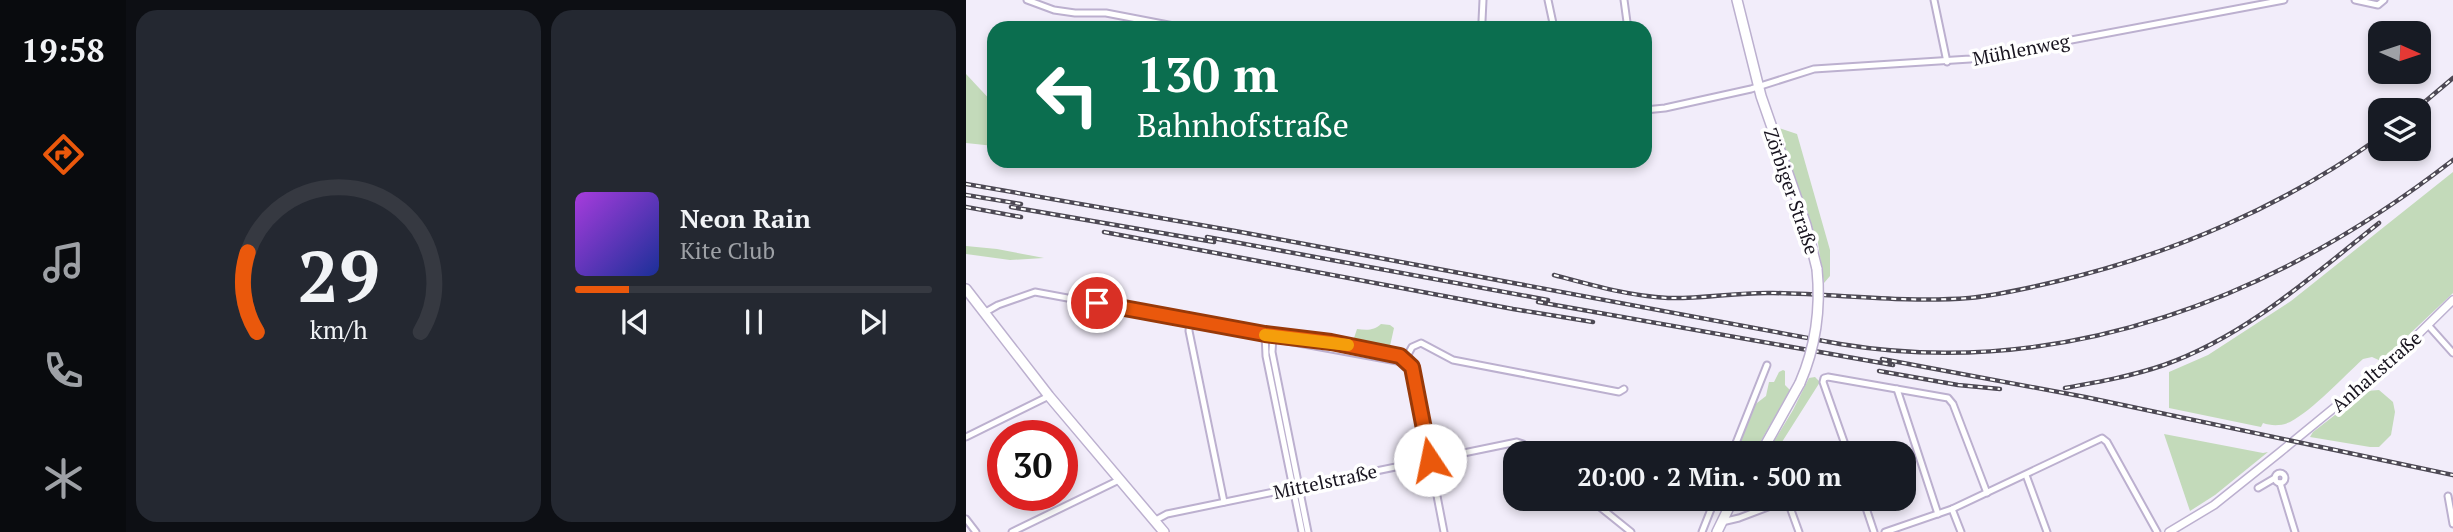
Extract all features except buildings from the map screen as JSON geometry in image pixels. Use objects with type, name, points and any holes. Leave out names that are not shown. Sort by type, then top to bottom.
[{"type":"main road","name":"Zörbiger Straße","points":[[1737,0],[1758,86],[1806,225],[1817,269],[1817,322],[1812,351],[1800,383],[1767,441]]},
{"type":"main road","points":[[966,289],[1049,396],[1164,532]]},
{"type":"main road","points":[[1717,532],[1727,511]]},
{"type":"street","points":[[1027,0],[1054,10],[1105,13],[1147,21]]},
{"type":"street","points":[[1482,21],[1483,0]]},
{"type":"street","points":[[1548,0],[1552,21]]},
{"type":"street","points":[[1624,0],[1627,21]]},
{"type":"street","points":[[1934,0],[1947,62]]},
{"type":"street","name":"Mühlenweg","points":[[1652,109],[1758,86],[1814,69],[1947,62],[2284,0]]},
{"type":"street","points":[[2355,0],[2378,5],[2384,0]]},
{"type":"street","points":[[984,313],[1035,292],[1273,336],[1359,347],[1397,355],[1412,367],[1444,532]]},
{"type":"street","name":"Anhaltstraße","points":[[2169,532],[2214,505],[2279,453],[2390,362],[2453,300]]},
{"type":"street","points":[[1190,320],[1189,331],[1224,502]]},
{"type":"street","points":[[2428,325],[2453,353]]},
{"type":"street","points":[[1265,334],[1266,356],[1308,532]]},
{"type":"street","points":[[1273,336],[1272,352],[1302,532]]},
{"type":"street","points":[[1405,360],[1412,347],[1421,343],[1453,359],[1619,392],[1625,389]]},
{"type":"street","points":[[1737,441],[1768,365]]},
{"type":"street","points":[[1844,441],[1823,382],[1824,378],[1948,398],[1953,404],[1987,493]]},
{"type":"street","points":[[1898,389],[1938,514]]},
{"type":"street","points":[[966,437],[1049,396]]},
{"type":"street","points":[[1885,532],[1952,509],[2104,438],[2157,532]]},
{"type":"street","name":"Mittelstraße","points":[[1154,521],[1162,516],[1296,486],[1503,445]]},
{"type":"street","points":[[2026,475],[2047,532]]},
{"type":"street","points":[[1012,532],[1119,480]]},
{"type":"street","points":[[2258,488],[2277,480],[2295,532]]},
{"type":"street","points":[[2448,496],[2453,524]]},
{"type":"street","points":[[1952,509],[1961,532]]},
{"type":"street","points":[[1605,511],[1632,532]]},
{"type":"street","points":[[1702,532],[1710,511]]},
{"type":"street","points":[[1735,511],[1743,516]]},
{"type":"street","points":[[1721,522],[1756,511]]},
{"type":"street","points":[[1792,511],[1799,532]]},
{"type":"street","points":[[1867,511],[1874,532]]},
{"type":"street","points":[[966,519],[976,532]]},
{"type":"green space","points":[[966,74],[987,96],[987,145],[966,143]]},
{"type":"green space","points":[[1779,128],[1797,134],[1830,250],[1830,276],[1824,283],[1818,243],[1785,155]]},
{"type":"green space","points":[[2453,172],[2453,293],[2381,361],[2372,357],[2363,359],[2308,410],[2284,424],[2263,423],[2261,427],[2169,408],[2169,372],[2208,355],[2291,301]]},
{"type":"green space","points":[[966,246],[1044,258],[1010,260],[966,254]]},
{"type":"green space","points":[[1381,324],[1394,328],[1390,346],[1354,338],[1357,329],[1373,329]]},
{"type":"green space","points":[[1785,371],[1785,385],[1790,390],[1761,441],[1740,441],[1753,406],[1766,396],[1769,382],[1774,382],[1779,372]]},
{"type":"green space","points":[[1815,377],[1820,382],[1783,441],[1774,441],[1793,410],[1809,378]]},
{"type":"green space","points":[[2379,390],[2393,402],[2395,412],[2391,435],[2379,447],[2310,437],[2366,391]]},
{"type":"green space","points":[[2164,434],[2268,452],[2215,495],[2190,511]]},
{"type":"railway","points":[[2429,98],[2453,78]]},
{"type":"railway","points":[[1554,275],[1625,292],[1668,298],[1760,293],[1921,299],[1991,295],[2101,270],[2185,242],[2266,206],[2368,145]]},
{"type":"railway","points":[[966,184],[1235,231],[1840,344],[1923,352],[2006,350],[2086,338],[2165,317],[2241,288],[2315,251],[2386,208],[2453,160]]},
{"type":"railway","points":[[966,195],[1021,204]]},
{"type":"railway","points":[[966,207],[1021,217]]},
{"type":"railway","points":[[1011,207],[1214,242]]},
{"type":"railway","points":[[2065,388],[2152,369],[2194,353],[2223,338],[2303,284],[2379,223]]},
{"type":"railway","points":[[1104,232],[1593,322]]},
{"type":"railway","points":[[1207,237],[1548,300]]},
{"type":"railway","points":[[1538,302],[1893,365]]},
{"type":"railway","points":[[1882,359],[2085,397],[2453,475]]},
{"type":"railway","points":[[1879,371],[1958,385],[2000,389]]},
{"type":"slow traffic","points":[[1265,335],[1348,345]]},
{"type":"route","points":[[1097,303],[1273,336],[1331,342],[1400,356],[1412,367],[1430,460]]}]
